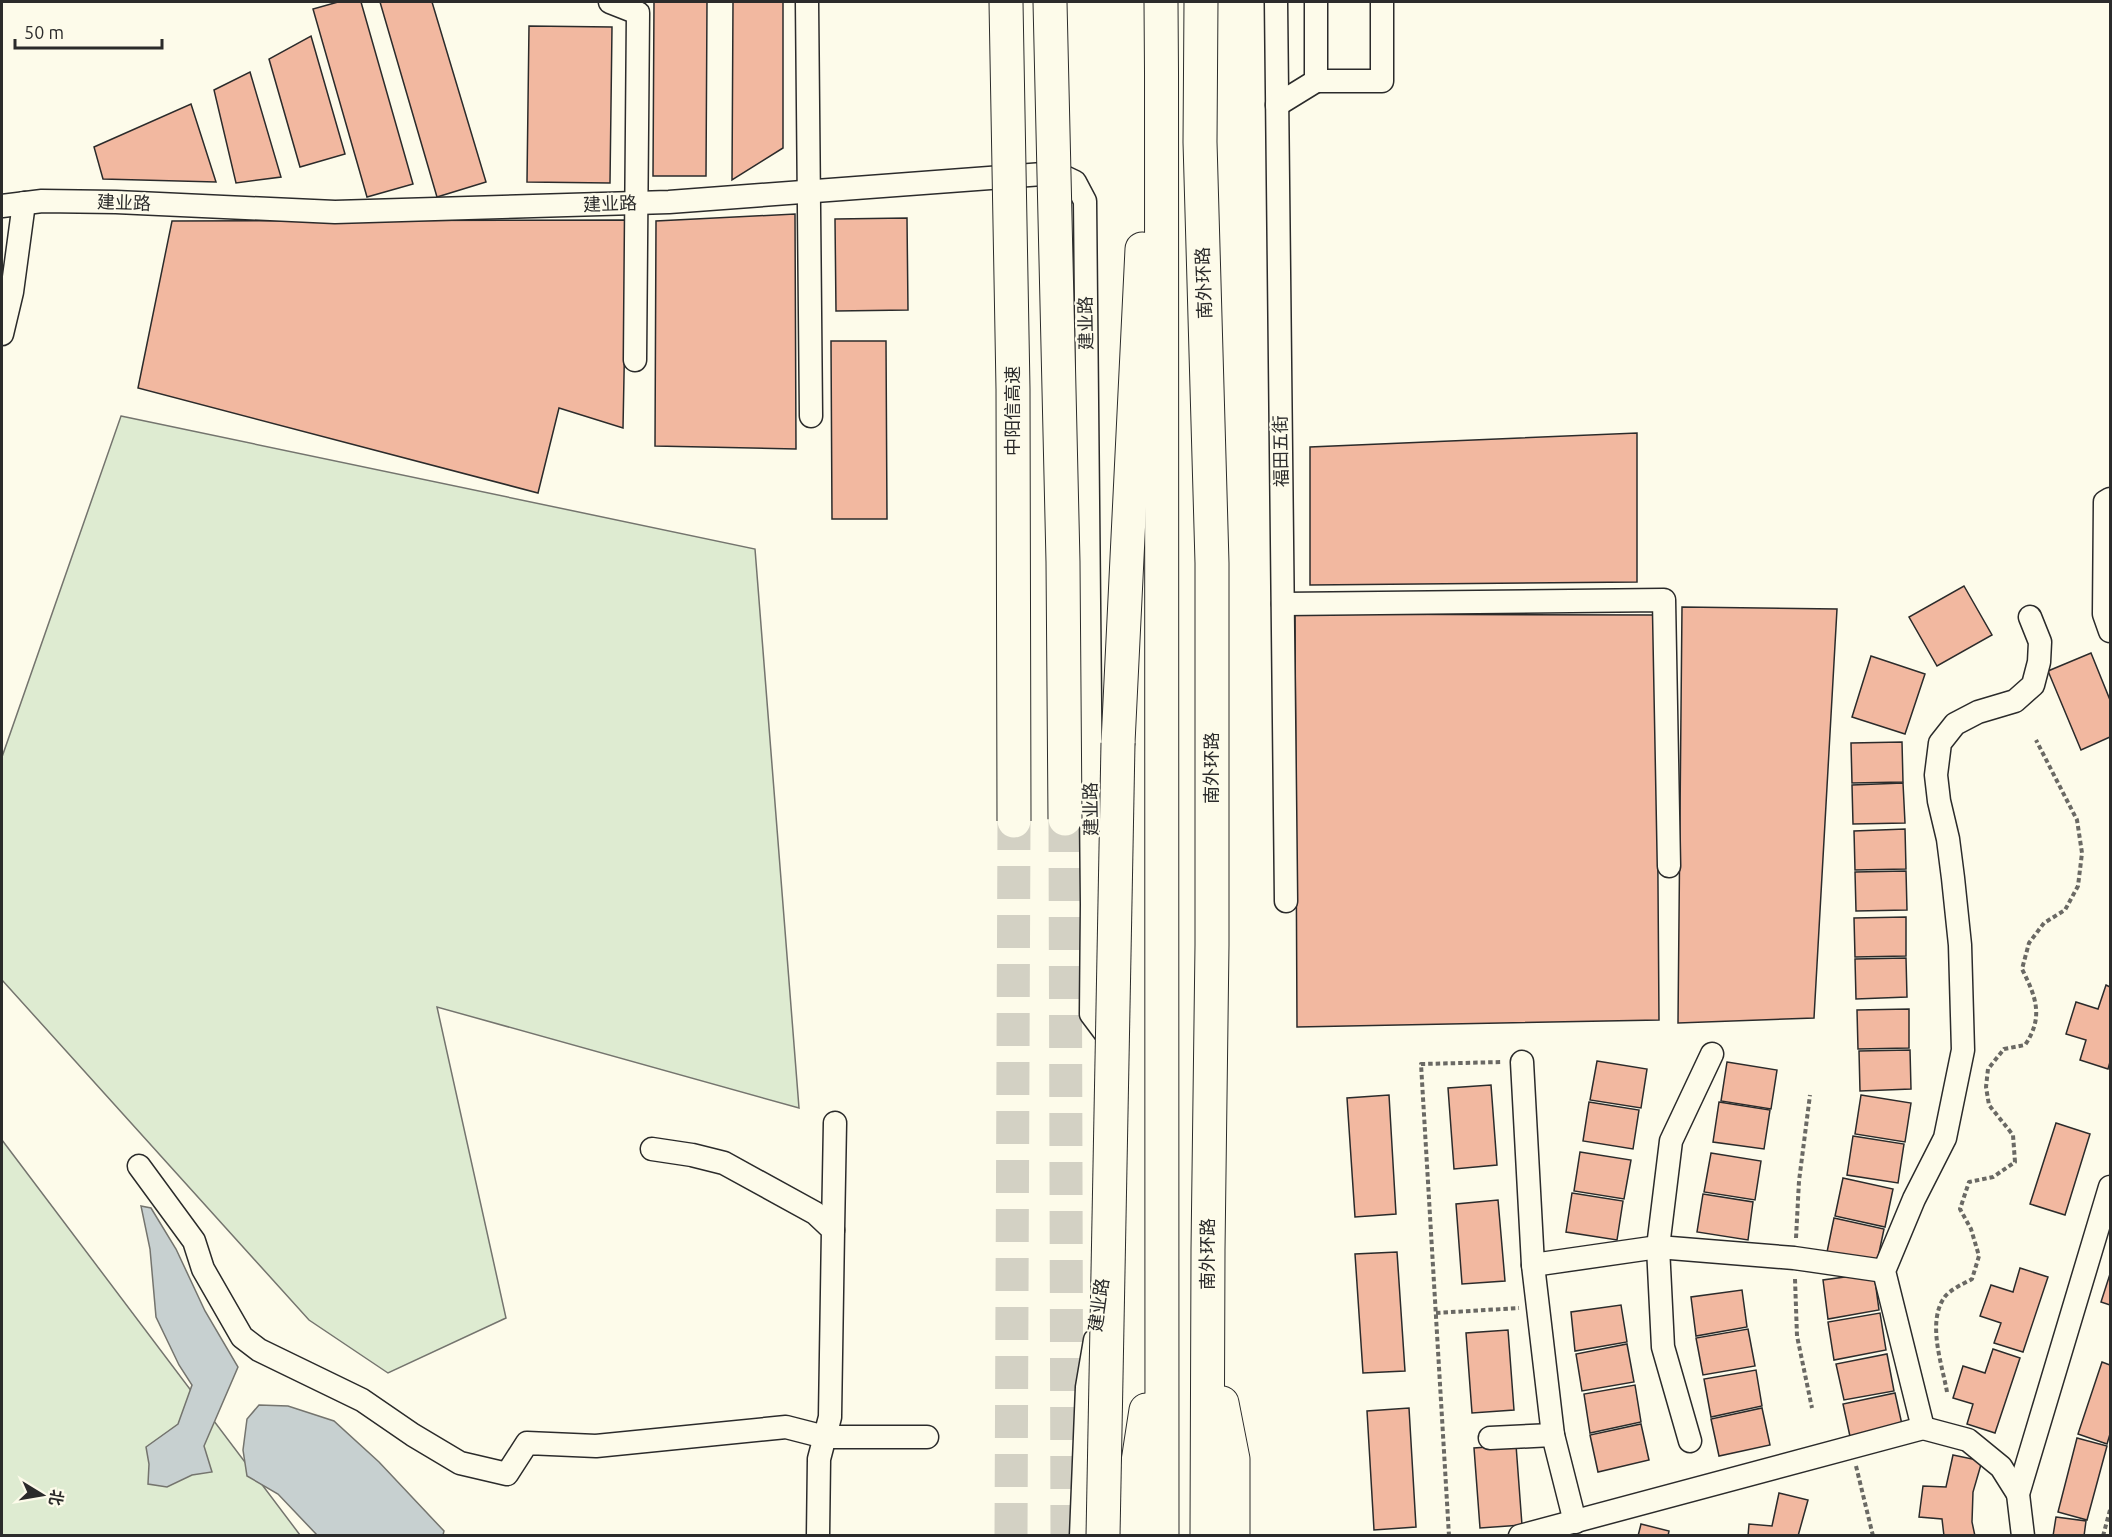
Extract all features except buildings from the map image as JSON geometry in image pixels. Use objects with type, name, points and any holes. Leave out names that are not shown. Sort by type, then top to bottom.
[{"type":"highway","name":"中阳信高速","points":[[1006,2],[1013,389],[1014,821]]},
{"type":"highway","points":[[1050,2],[1063,562],[1065,819]]},
{"type":"highway","points":[[1103,1536],[1118,743],[1156,2]]},
{"type":"highway","points":[[1161,2],[1163,297],[1162,1536]]},
{"type":"highway","name":"南外环路","points":[[1201,2],[1200,142],[1212,563],[1212,945],[1207,1536]]},
{"type":"highway","points":[[1132,1536],[1133,1494],[1162,1316]]},
{"type":"highway","points":[[1208,1329],[1233,1459],[1233,1536]]},
{"type":"street","points":[[610,2],[638,13],[635,360]]},
{"type":"street","points":[[807,2],[811,416]]},
{"type":"street","name":"福田五街","points":[[1276,2],[1286,901]]},
{"type":"street","points":[[1316,2],[1316,81]]},
{"type":"street","points":[[1277,105],[1316,81],[1382,81],[1382,2]]},
{"type":"street","name":"建业路","points":[[2,206],[42,201],[116,202],[334,212],[637,203],[809,193],[1056,173],[1076,182],[1085,201],[1092,904],[1091,1014],[1109,1038],[1115,1067],[1110,1222],[1087,1387],[1081,1536]]},
{"type":"street","points":[[2,334],[12,292],[24,203]]},
{"type":"street","points":[[2110,499],[2105,502],[2104,614],[2110,631]]},
{"type":"street","points":[[1283,604],[1664,600],[1669,866]]},
{"type":"street","points":[[1923,1428],[1884,1271],[1914,1199],[1945,1138],[1963,1050],[1959,934],[1949,849],[1936,775],[1940,743],[1955,724],[1978,712],[2014,700],[2033,685],[2039,662],[2040,642],[2030,616]]},
{"type":"street","points":[[1690,1441],[1663,1347],[1658,1247],[1671,1141],[1712,1054]]},
{"type":"street","points":[[1522,1062],[1533,1265],[1552,1435],[1575,1522]]},
{"type":"street","points":[[818,1536],[819,1460],[830,1417],[835,1123]]},
{"type":"street","points":[[652,1149],[724,1163],[815,1213],[833,1230]]},
{"type":"street","points":[[139,1166],[194,1241],[203,1269],[242,1337],[259,1350],[362,1400],[413,1435],[460,1463],[507,1474],[527,1443],[596,1446],[786,1427],[825,1437],[927,1437]]},
{"type":"street","points":[[2023,1536],[2018,1494],[2110,1187]]},
{"type":"street","points":[[1533,1265],[1658,1247],[1794,1258],[1884,1271]]},
{"type":"street","points":[[1520,1536],[1923,1428],[1968,1440],[2001,1467],[2018,1494]]},
{"type":"street","points":[[1490,1438],[1552,1435]]},
{"type":"path","points":[[1947,1392],[1936,1315],[1945,1296],[1972,1279],[1979,1256],[1971,1229],[1960,1209],[1969,1182],[1993,1177],[2015,1162],[2013,1135],[1989,1105],[1986,1087],[1988,1069],[2004,1049],[2025,1045],[2034,1031],[2037,1016],[2033,990],[2022,969],[2030,943],[2044,923],[2065,910],[2078,886],[2082,853],[2077,820],[2036,740]]},
{"type":"path","points":[[1449,1536],[1421,1064],[1522,1062]]},
{"type":"path","points":[[1810,1095],[1799,1181],[1794,1258],[1797,1336],[1812,1408]]},
{"type":"path","points":[[1436,1313],[1538,1307]]},
{"type":"path","points":[[1851,1448],[1873,1536]]},
{"type":"path","points":[[2103,1536],[2110,1510]]},
{"type":"green space","points":[[121,416],[755,549],[799,1108],[437,1007],[506,1318],[388,1373],[309,1320],[2,980],[2,757]]},
{"type":"green space","points":[[2,1140],[300,1535],[2,1535]]},
{"type":"shaded area","points":[[141,1206],[151,1208],[176,1249],[205,1311],[238,1367],[204,1446],[212,1472],[192,1475],[167,1487],[148,1484],[149,1464],[146,1447],[178,1424],[192,1385],[179,1365],[156,1317],[150,1249]]},
{"type":"shaded area","points":[[259,1405],[288,1406],[334,1421],[379,1462],[444,1531],[443,1535],[317,1535],[278,1494],[247,1476],[243,1450],[247,1419]]},
{"type":"tunnel","points":[[1065,819],[1067,1536]]},
{"type":"tunnel","points":[[1011,1536],[1014,821]]}]
